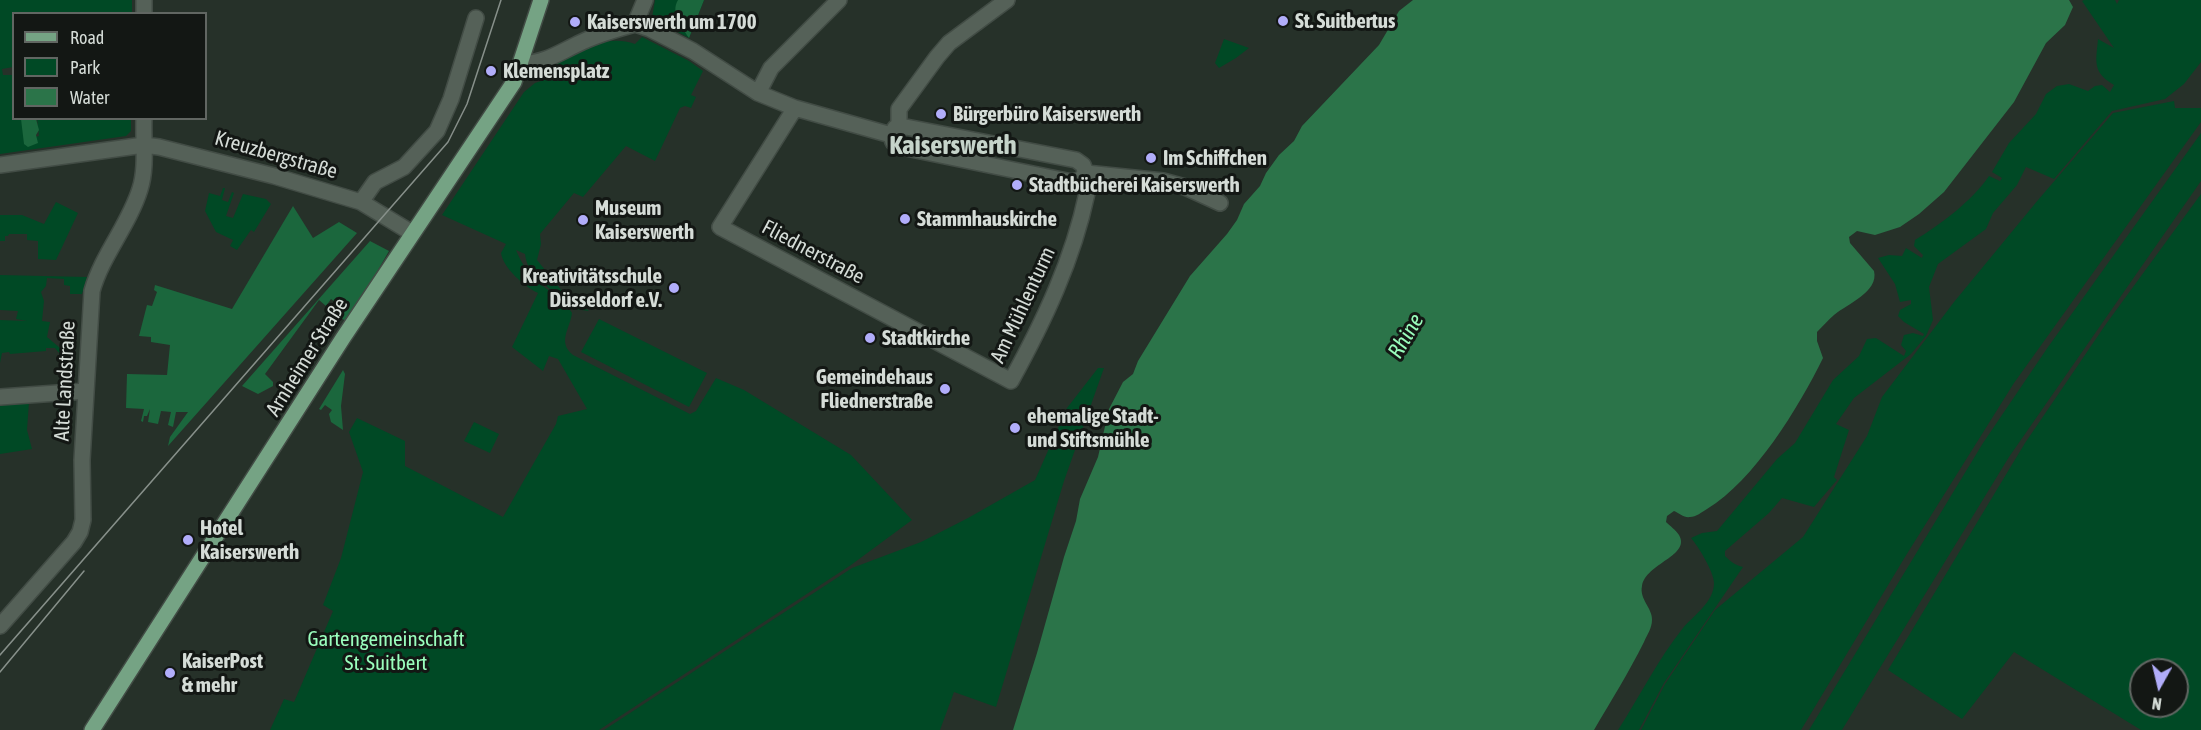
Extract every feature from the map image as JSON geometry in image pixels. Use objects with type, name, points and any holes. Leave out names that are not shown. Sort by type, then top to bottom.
[{"type":"main road","name":"Arnheimer Straße","points":[[92,730],[412,233],[477,140],[514,82],[541,0]]},
{"type":"street","points":[[643,27],[645,0]]},
{"type":"street","points":[[758,93],[771,68],[840,0]]},
{"type":"street","points":[[1007,0],[949,43],[937,57],[899,109],[892,141],[906,148],[1072,182],[1083,177],[1163,181],[1185,187],[1220,203]]},
{"type":"street","points":[[361,202],[375,182],[404,166],[437,131],[451,99],[476,18]]},
{"type":"street","points":[[521,64],[541,62],[607,32],[643,27],[709,61],[758,93],[795,108],[895,131],[906,127],[1077,160],[1083,165],[1083,177]]},
{"type":"street","name":"Fliednerstraße","points":[[795,108],[720,227],[1011,381]]},
{"type":"street","name":"Alte Landstraße","points":[[0,626],[74,542],[80,532],[83,520],[82,460],[92,291],[97,275],[140,191],[144,120]]},
{"type":"street","name":"Kreuzbergstraße","points":[[0,165],[144,145],[188,153],[361,202],[412,233]]},
{"type":"street","name":"Am Mühlenturm","points":[[1011,381],[1044,318],[1076,240],[1087,193],[1083,177]]},
{"type":"street","points":[[0,397],[86,391]]},
{"type":"green space","points":[[0,0],[132,0],[132,12],[12,12],[12,67],[2,69],[3,75],[12,75],[12,120],[28,120],[31,138],[39,136],[37,120],[131,120],[131,131],[126,136],[0,154]]},
{"type":"green space","points":[[655,0],[704,0],[689,38],[652,18]]},
{"type":"green space","points":[[2115,0],[2117,4],[2119,0],[2201,0],[2201,62],[2184,84],[2165,99],[2112,111],[2054,179],[2026,167],[2017,185],[1993,213],[1986,229],[1938,264],[1929,287],[1933,320],[1926,336],[1911,354],[1854,398],[1836,424],[1849,430],[1834,477],[1837,480],[1814,507],[1782,498],[1769,513],[1725,551],[1725,556],[1729,560],[1743,567],[1664,683],[1639,730],[1618,730],[1674,640],[1711,596],[1714,583],[1711,572],[1691,538],[1702,533],[1717,531],[1777,459],[1795,443],[1833,380],[1859,356],[1867,339],[1876,338],[1904,356],[1906,351],[1901,345],[1904,335],[1913,333],[1923,336],[1924,334],[1898,316],[1900,310],[1911,304],[1911,300],[1900,302],[1895,284],[1878,258],[1889,255],[1902,256],[1906,248],[1922,258],[1923,255],[1914,246],[1915,240],[1955,211],[1989,176],[2000,181],[2002,178],[1992,172],[2009,143],[2036,114],[2046,94],[2057,86],[2069,84],[2088,91],[2095,86],[2102,85],[2110,92],[2114,85],[2102,76],[2097,66],[2098,39],[2114,48],[2082,1]]},
{"type":"green space","name":"Gartengemeinschaft St. Suitbert","points":[[642,37],[689,61],[703,71],[691,95],[696,97],[691,108],[685,106],[680,108],[655,161],[626,146],[583,197],[574,193],[540,234],[541,244],[537,260],[562,291],[589,311],[575,309],[543,283],[531,270],[525,254],[516,250],[530,274],[560,299],[572,313],[565,340],[568,350],[573,355],[690,414],[696,411],[716,378],[744,390],[851,455],[912,520],[851,565],[599,730],[270,730],[284,699],[294,702],[333,611],[323,605],[341,558],[363,472],[349,432],[357,418],[405,441],[405,466],[503,517],[556,424],[558,416],[587,409],[558,359],[549,356],[543,371],[512,347],[538,293],[521,282],[506,265],[501,253],[506,244],[442,215],[524,92],[535,83],[559,75],[562,71],[542,72],[563,59],[598,43],[623,41],[635,44]]},
{"type":"green space","points":[[1224,39],[1249,48],[1219,68],[1215,63]]},
{"type":"green space","points":[[2174,101],[2175,108],[2201,108],[2201,122],[2014,383],[1905,557],[1801,730],[1641,730],[1665,684],[1715,610],[1803,537],[1867,436],[1882,397],[1954,302],[2038,200],[2113,113]]},
{"type":"green space","points":[[2201,133],[2201,181],[2009,457],[1842,730],[1809,730],[1983,443],[2048,347]]},
{"type":"green space","points":[[225,188],[222,200],[228,202],[232,192],[234,193],[226,216],[233,218],[243,194],[266,199],[271,204],[254,232],[251,230],[237,250],[230,246],[233,240],[216,232],[205,211],[209,193],[220,196]]},
{"type":"green space","points":[[2201,194],[2201,730],[2141,730],[2014,652],[1962,719],[1888,670],[2025,443],[2106,324]]},
{"type":"green space","points":[[56,202],[78,213],[56,260],[38,259],[38,241],[27,240],[27,234],[9,234],[5,236],[5,241],[0,241],[0,215],[22,215],[44,224]]},
{"type":"green space","points":[[0,275],[87,277],[82,294],[70,294],[70,286],[64,285],[64,279],[47,278],[46,286],[41,292],[44,301],[42,321],[50,322],[47,337],[60,348],[60,354],[55,348],[46,348],[46,351],[2,353],[0,363],[0,320],[27,321],[16,319],[18,311],[0,310]]},
{"type":"green space","points":[[599,319],[707,373],[689,407],[581,352]]},
{"type":"green space","points":[[1098,368],[1104,368],[1064,481],[996,707],[954,692],[940,730],[604,730],[852,568],[921,542],[1035,480],[1067,408]]},
{"type":"green space","points":[[0,402],[29,402],[27,430],[32,449],[0,454]]},
{"type":"green space","points":[[474,422],[499,434],[490,453],[464,441]]},
{"type":"shaded area","points":[[678,0],[704,0],[689,38],[676,15]]},
{"type":"shaded area","points":[[21,120],[36,120],[39,130],[36,135],[38,143],[28,147],[24,144]]},
{"type":"shaded area","points":[[293,206],[313,238],[339,222],[357,233],[168,446],[170,437],[188,412],[176,412],[173,427],[168,425],[171,412],[161,411],[158,424],[148,422],[150,409],[147,416],[144,416],[143,422],[141,421],[144,409],[126,408],[127,374],[167,375],[170,345],[151,342],[151,337],[139,336],[147,305],[152,306],[157,292],[154,290],[155,285],[232,309]]},
{"type":"shaded area","points":[[370,241],[389,251],[349,320],[344,320],[334,312],[339,305],[331,299],[326,306],[319,300],[265,374],[273,382],[273,386],[258,394],[242,386]]},
{"type":"shaded area","points":[[343,370],[345,374],[341,406],[343,430],[331,422],[329,414],[332,410],[325,405],[321,410],[319,409]]},
{"type":"water","name":"Rhine","points":[[1413,0],[2069,0],[2073,7],[2065,25],[2046,43],[2014,102],[1944,192],[1900,227],[1875,235],[1857,231],[1849,237],[1850,243],[1874,271],[1872,285],[1861,297],[1834,315],[1817,332],[1817,341],[1823,358],[1788,420],[1758,462],[1724,496],[1697,515],[1686,517],[1674,511],[1667,516],[1666,522],[1679,535],[1681,542],[1679,549],[1645,578],[1642,591],[1652,616],[1650,629],[1594,730],[1013,730],[1076,521],[1080,499],[1098,457],[1109,409],[1123,382],[1133,374],[1138,361],[1190,276],[1227,234],[1244,204],[1260,186],[1279,155],[1294,141],[1302,126],[1379,45],[1399,11]]},
{"type":"tram line","points":[[0,655],[448,142],[467,104],[501,0]]},
{"type":"tram line","points":[[0,672],[84,571]]},
{"type":"place","name":"St. Suitbertus","points":[[1283,21]]},
{"type":"place","name":"Kaiserswerth um 1700","points":[[575,22]]},
{"type":"place","name":"Klemensplatz","points":[[491,71]]},
{"type":"place","name":"Bürgerbüro Kaiserswerth","points":[[941,114]]},
{"type":"place","name":"Im Schiffchen","points":[[1151,158]]},
{"type":"place","name":"Stadtbücherei Kaiserswerth","points":[[1017,185]]},
{"type":"place","name":"Stammhauskirche","points":[[905,219]]},
{"type":"place","name":"Museum Kaiserswerth","points":[[583,220]]},
{"type":"place","name":"Kreativitätsschule Düsseldorf e.V.","points":[[674,288]]},
{"type":"place","name":"Stadtkirche","points":[[870,338]]},
{"type":"place","name":"Gemeindehaus Fliednerstraße","points":[[945,389]]},
{"type":"place","name":"ehemalige Stadt- und Stiftsmühle","points":[[1015,428]]},
{"type":"place","name":"Hotel Kaiserswerth","points":[[188,540]]},
{"type":"place","name":"KaiserPost & mehr","points":[[170,673]]},
{"type":"district","name":"Kaiserswerth","points":[[953,145]]}]
